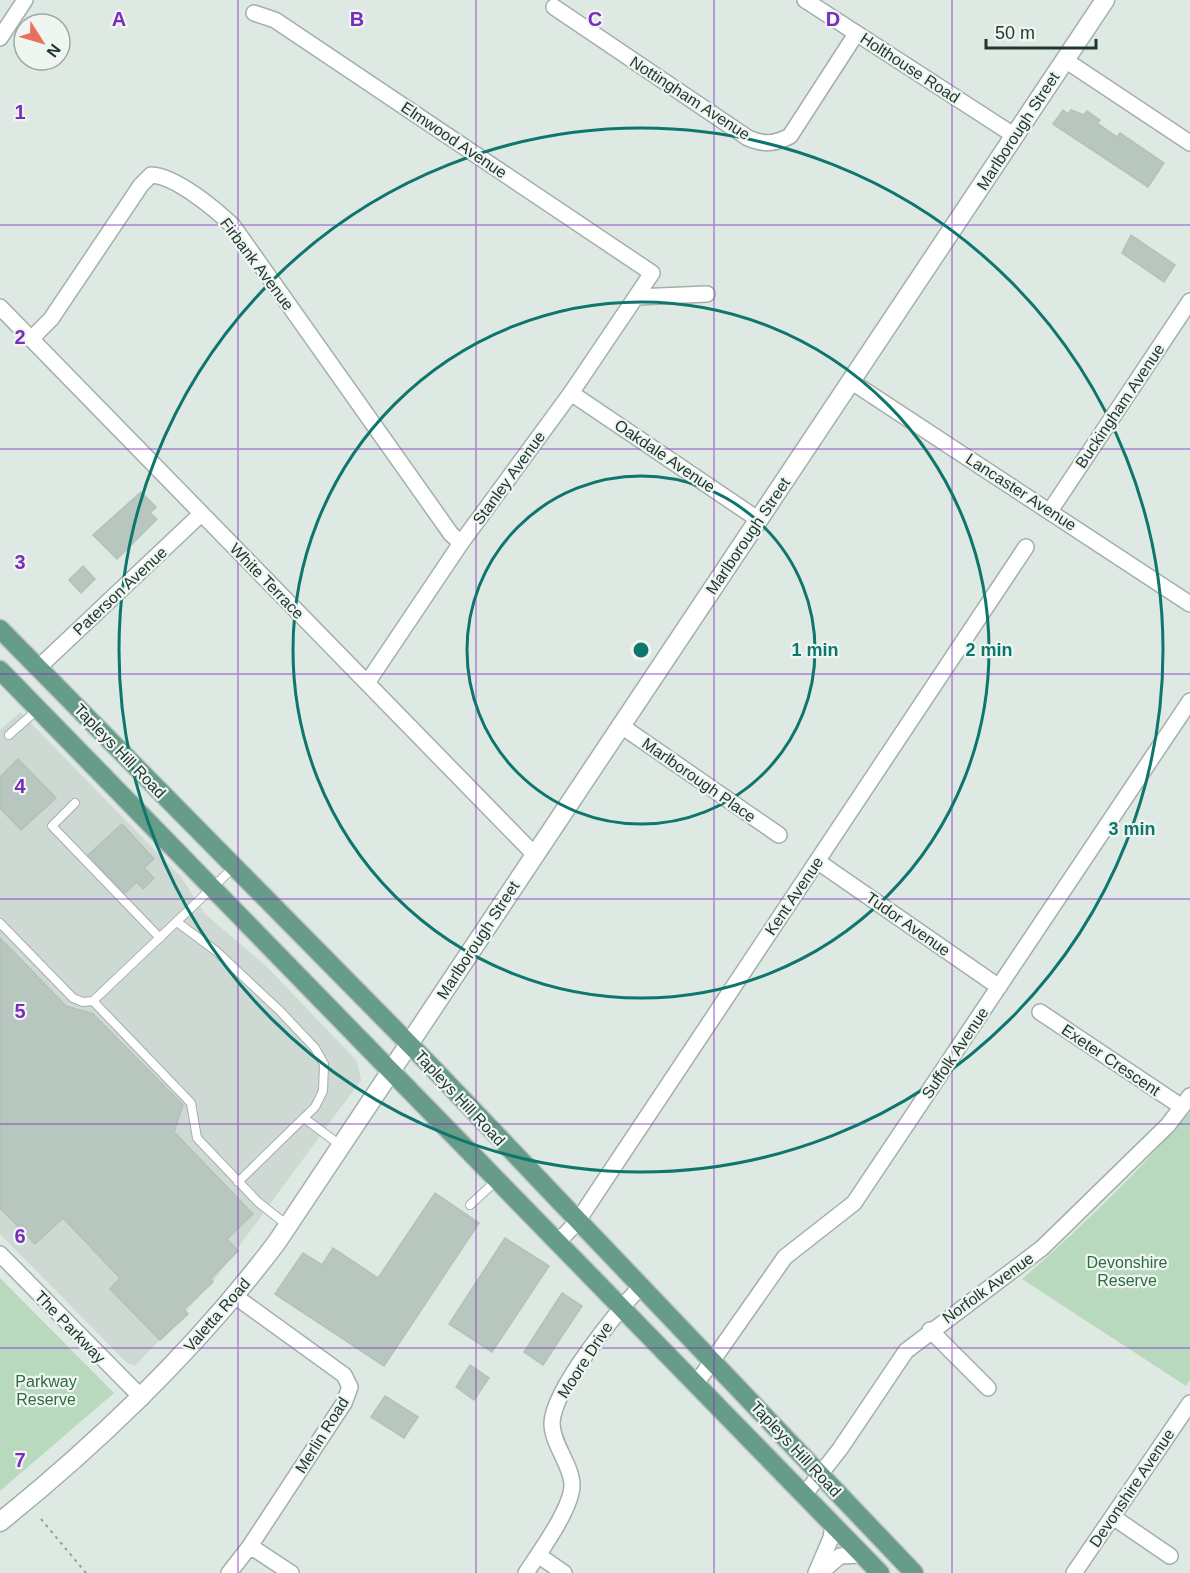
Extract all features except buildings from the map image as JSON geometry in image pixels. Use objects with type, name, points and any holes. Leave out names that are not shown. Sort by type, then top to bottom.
[{"type":"main road","name":"Tapleys Hill Road","points":[[0,629],[409,1045],[914,1573]]},
{"type":"main road","name":"Tapleys Hill Road","points":[[0,670],[880,1573]]},
{"type":"street","points":[[0,38],[25,0]]},
{"type":"street","name":"Holthouse Road","points":[[806,0],[1015,136]]},
{"type":"street","name":"Marlborough Street","points":[[391,1071],[1105,0]]},
{"type":"street","name":"Nottingham Avenue","points":[[554,7],[748,138],[761,143],[778,143],[790,136],[856,34]]},
{"type":"street","name":"Elmwood Avenue","points":[[254,13],[275,20],[652,273]]},
{"type":"street","points":[[1065,60],[1190,143]]},
{"type":"street","name":"Firbank Avenue","points":[[31,339],[51,319],[141,185],[151,175],[164,176],[219,213],[233,226],[451,534],[461,543]]},
{"type":"street","name":"Stanley Avenue","points":[[367,683],[461,543],[571,393],[652,273]]},
{"type":"street","points":[[636,297],[707,294]]},
{"type":"street","name":"Buckingham Avenue","points":[[1050,511],[1190,301]]},
{"type":"street","name":"White Terrace","points":[[0,307],[534,854]]},
{"type":"street","name":"Lancaster Avenue","points":[[852,382],[1190,604]]},
{"type":"street","name":"Oakdale Avenue","points":[[571,393],[759,520]]},
{"type":"street","name":"Paterson Avenue","points":[[38,668],[201,514]]},
{"type":"street","name":"Kent Avenue","points":[[558,1242],[577,1222],[1026,548]]},
{"type":"street","name":"Suffolk Avenue","points":[[696,1384],[785,1257],[854,1203],[1190,701]]},
{"type":"street","name":"Marlborough Place","points":[[620,725],[779,835]]},
{"type":"street","name":"Tudor Avenue","points":[[817,861],[999,987]]},
{"type":"street","name":"Exeter Crescent","points":[[1040,1012],[1186,1102]]},
{"type":"street","name":"Valetta Road","points":[[0,1522],[58,1474],[142,1398],[236,1297],[289,1225],[391,1071]]},
{"type":"street","name":"Norfolk Avenue","points":[[804,1495],[840,1449],[906,1350],[1042,1248],[1168,1125],[1186,1102]]},
{"type":"street","name":"The Parkway","points":[[0,1254],[142,1398]]},
{"type":"street","name":"Moore Drive","points":[[526,1573],[566,1507],[572,1485],[552,1424],[558,1400],[621,1307],[641,1286]]},
{"type":"street","name":"Merlin Road","points":[[229,1573],[344,1403],[350,1387],[344,1375],[236,1297]]},
{"type":"street","points":[[930,1330],[988,1388]]},
{"type":"street","name":"Devonshire Avenue","points":[[1074,1573],[1190,1402]]},
{"type":"street","points":[[1113,1517],[1170,1556]]},
{"type":"street","points":[[818,1573],[831,1538],[833,1525]]},
{"type":"street","points":[[249,1546],[291,1573]]},
{"type":"street","points":[[538,1555],[564,1573]]},
{"type":"street","points":[[818,1573],[840,1556],[862,1555]]},
{"type":"lane","points":[[9,735],[38,709]]},
{"type":"lane","points":[[75,803],[52,826],[160,938]]},
{"type":"lane","points":[[0,923],[73,998],[83,1002],[93,1001],[234,867]]},
{"type":"lane","points":[[177,921],[216,951],[280,1011],[319,1054],[325,1074],[323,1091],[315,1107],[238,1182]]},
{"type":"lane","points":[[93,1001],[184,1094],[192,1106],[196,1138],[261,1205],[289,1225]]},
{"type":"lane","points":[[304,1118],[341,1146]]},
{"type":"lane","points":[[470,1205],[497,1180]]},
{"type":"path","points":[[41,1519],[86,1573]]},
{"type":"shaded area","points":[[20,712],[181,877],[205,914],[267,967],[357,1061],[361,1080],[213,1282],[135,1366],[127,1363],[0,1234],[0,730]]},
{"type":"green space","name":"Devonshire Reserve","points":[[1190,1112],[1190,1380],[1186,1386],[1022,1279],[1109,1198]]},
{"type":"green space","name":"Parkway Reserve","points":[[0,1278],[114,1393],[0,1491]]}]
